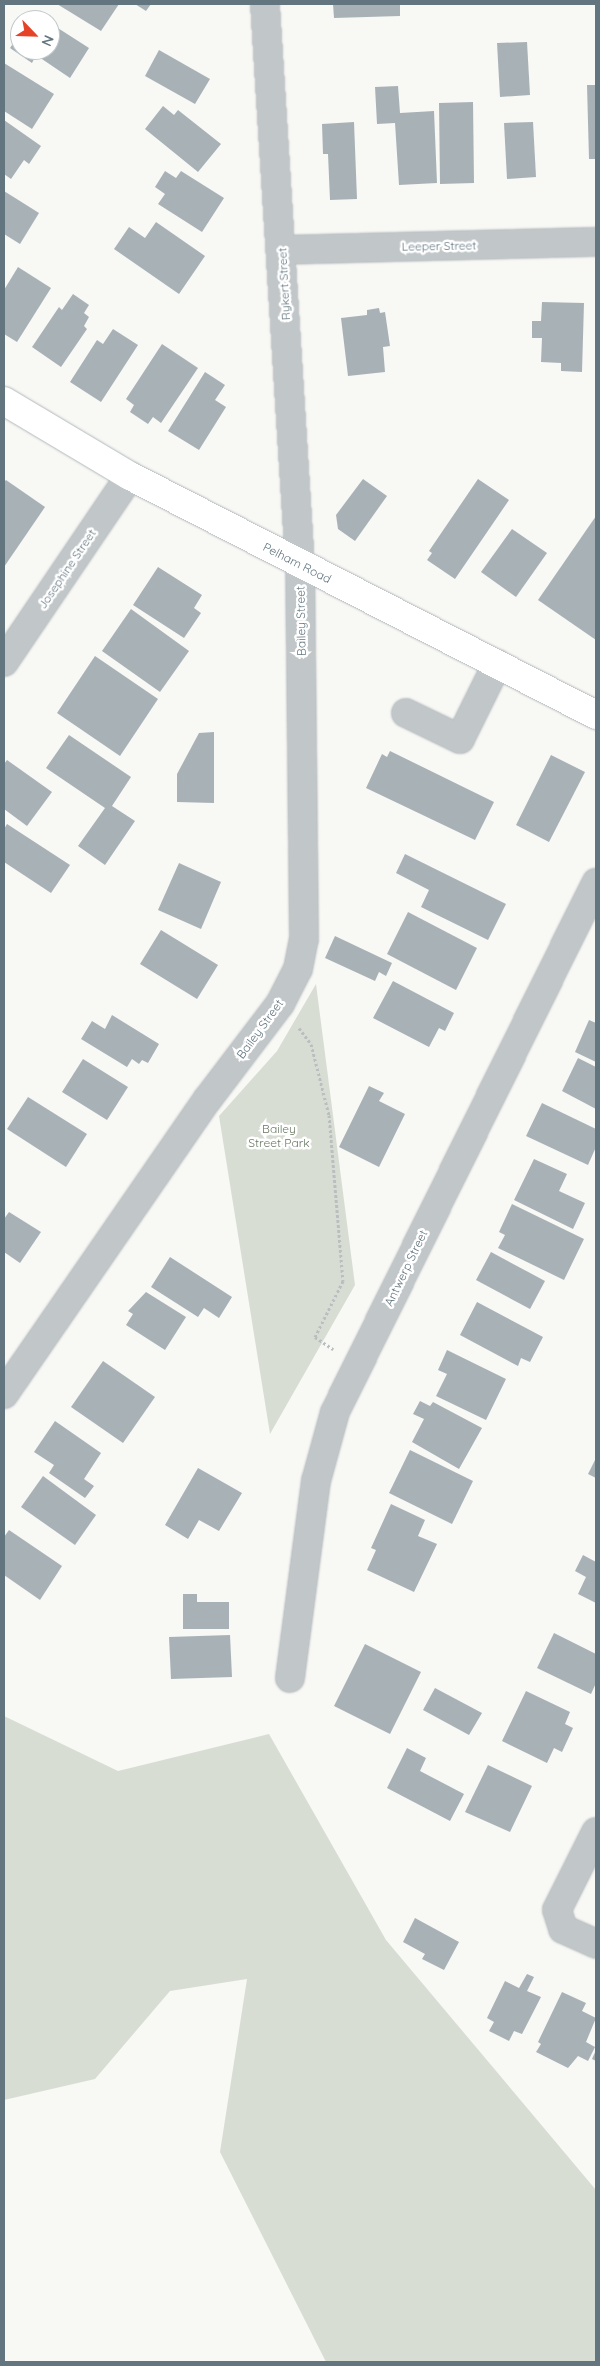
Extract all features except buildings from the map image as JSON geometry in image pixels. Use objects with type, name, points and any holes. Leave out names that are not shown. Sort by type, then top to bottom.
[{"type":"main road","name":"Pelham Road","points":[[4,401],[130,476],[596,715]]},
{"type":"street","name":"Rykert Street","points":[[265,4],[282,250],[300,564]]},
{"type":"street","name":"Leeper Street","points":[[282,250],[596,242]]},
{"type":"street","name":"Josephine Street","points":[[4,662],[130,476]]},
{"type":"street","name":"Bailey Street","points":[[4,1394],[207,1100],[280,1004],[298,969],[304,938],[300,564]]},
{"type":"street","points":[[406,713],[460,739],[496,664]]},
{"type":"street","name":"Antwerp Street","points":[[290,1678],[316,1481],[335,1412],[596,882]]},
{"type":"street","points":[[596,1832],[557,1910],[564,1929],[596,1944]]},
{"type":"path","points":[[280,1004],[311,1044],[329,1116],[343,1281],[315,1337],[358,1365]]},
{"type":"green space","name":"Bailey Street Park","points":[[316,984],[355,1285],[270,1434],[219,1116],[277,1051]]},
{"type":"green space","points":[[4,1716],[118,1771],[269,1734],[386,1940],[596,2190],[596,2362],[326,2362],[220,2152],[247,1979],[170,1991],[95,2079],[4,2100]]}]
